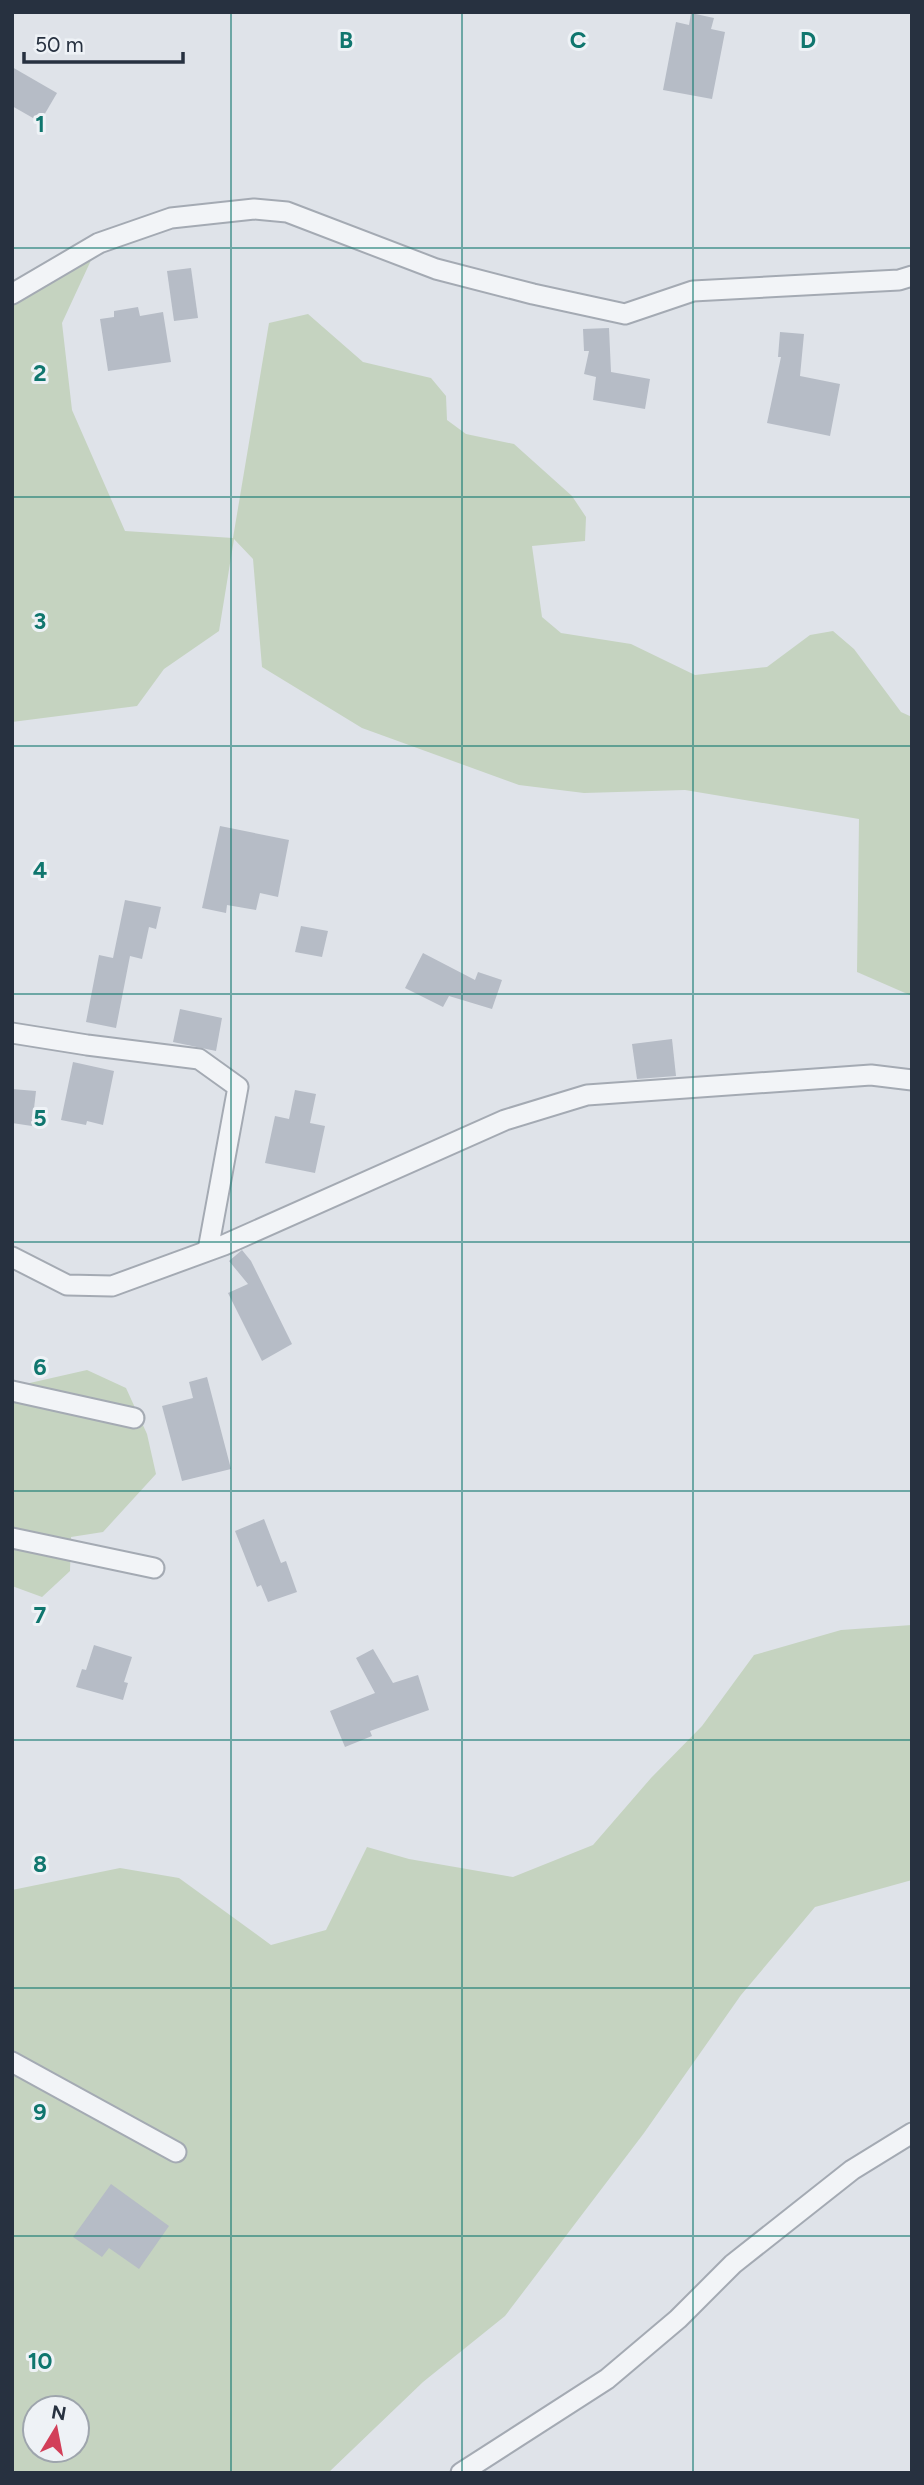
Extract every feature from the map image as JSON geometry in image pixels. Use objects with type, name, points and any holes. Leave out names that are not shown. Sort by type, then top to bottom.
[{"type":"street","points":[[12,294],[99,243],[172,218],[254,209],[286,212],[436,269],[625,314],[693,290],[899,280],[912,276]]},
{"type":"street","points":[[12,1033],[199,1059],[237,1087],[208,1250]]},
{"type":"street","points":[[12,1257],[67,1285],[112,1286],[208,1250],[505,1120],[587,1096],[871,1074],[912,1080]]},
{"type":"street","points":[[12,1391],[134,1418]]},
{"type":"street","points":[[12,1538],[154,1568]]},
{"type":"street","points":[[12,2062],[176,2152]]},
{"type":"street","points":[[461,2473],[607,2379],[678,2319],[733,2264],[852,2170],[912,2133]]},
{"type":"green space","points":[[99,243],[62,323],[72,410],[125,531],[233,538],[269,323],[308,314],[363,362],[431,378],[446,396],[447,420],[466,434],[514,444],[572,496],[586,517],[585,541],[532,546],[542,617],[561,633],[631,644],[695,675],[767,667],[810,635],[833,631],[854,649],[901,712],[912,717],[912,996],[857,972],[859,819],[685,790],[584,793],[519,785],[362,728],[262,667],[253,559],[234,539],[219,631],[164,669],[137,706],[12,722],[12,294]]},
{"type":"green space","points":[[87,1370],[126,1388],[147,1434],[156,1474],[103,1532],[71,1537],[70,1571],[42,1597],[12,1586],[12,1387]]},
{"type":"green space","points":[[912,1625],[912,1880],[815,1907],[741,1995],[644,2133],[505,2316],[423,2382],[328,2473],[12,2473],[12,1890],[120,1868],[179,1878],[271,1945],[326,1930],[367,1847],[409,1859],[513,1877],[593,1845],[651,1778],[702,1726],[754,1655],[841,1630]]},
{"type":"building","points":[[691,13],[714,18],[711,29],[725,32],[712,99],[663,90],[676,22],[689,25]]},
{"type":"building","points":[[12,67],[57,93],[40,122],[12,106]]},
{"type":"building","points":[[191,268],[198,318],[174,321],[167,271]]},
{"type":"building","points":[[138,307],[140,316],[163,312],[171,362],[108,371],[100,319],[114,317],[114,311]]},
{"type":"building","points":[[609,328],[611,372],[650,379],[645,409],[593,400],[596,377],[584,374],[589,351],[584,351],[583,329]]},
{"type":"building","points":[[780,332],[804,334],[800,376],[840,384],[830,436],[767,423],[781,357],[778,357]]},
{"type":"building","points":[[220,826],[289,840],[278,897],[260,893],[256,910],[227,905],[226,913],[202,908]]},
{"type":"building","points":[[125,900],[161,907],[156,929],[149,927],[142,959],[130,956],[116,1028],[86,1022],[99,955],[113,958]]},
{"type":"building","points":[[301,926],[328,931],[322,957],[295,952]]},
{"type":"building","points":[[423,953],[475,980],[478,972],[502,980],[492,1009],[449,996],[443,1007],[405,988]]},
{"type":"building","points":[[180,1009],[222,1018],[216,1051],[173,1042]]},
{"type":"building","points":[[672,1039],[676,1076],[637,1079],[632,1044]]},
{"type":"building","points":[[73,1062],[114,1071],[103,1125],[61,1120]]},
{"type":"building","points":[[12,1089],[36,1091],[32,1126],[12,1123]]},
{"type":"building","points":[[295,1090],[316,1094],[310,1123],[325,1126],[315,1173],[265,1163],[275,1116],[289,1119]]},
{"type":"building","points":[[242,1250],[251,1261],[292,1344],[262,1361],[228,1293],[248,1284],[229,1261]]},
{"type":"building","points":[[207,1377],[231,1469],[182,1481],[162,1406],[193,1398],[189,1382]]},
{"type":"building","points":[[264,1519],[281,1563],[286,1561],[297,1592],[268,1602],[261,1585],[257,1587],[235,1531]]},
{"type":"building","points":[[94,1645],[132,1657],[124,1682],[128,1683],[123,1700],[76,1687],[82,1669],[86,1670]]},
{"type":"building","points":[[373,1649],[393,1683],[418,1675],[429,1710],[370,1731],[372,1736],[345,1747],[330,1711],[375,1693],[356,1658]]},
{"type":"building","points":[[111,2184],[169,2226],[139,2269],[109,2248],[102,2257],[73,2237]]}]
